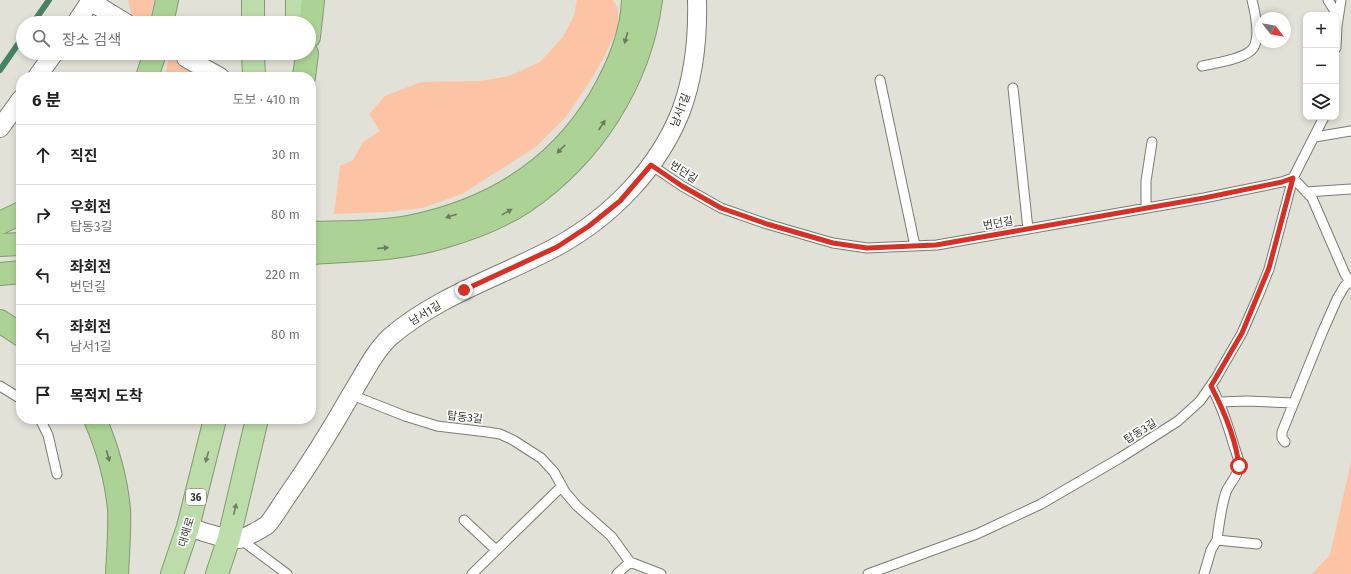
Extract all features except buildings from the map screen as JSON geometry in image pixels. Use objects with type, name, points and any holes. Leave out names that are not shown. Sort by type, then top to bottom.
[{"type":"highway","points":[[164,16],[167,0]]},
{"type":"highway","points":[[253,0],[253,16]]},
{"type":"highway","points":[[297,0],[297,16]]},
{"type":"highway","points":[[311,16],[313,0]]},
{"type":"highway","points":[[316,251],[344,241],[437,220],[467,210],[495,198],[517,186],[539,169],[560,151],[578,130],[608,85],[620,60],[628,32],[633,0]]},
{"type":"highway","points":[[316,234],[344,241],[386,248],[415,244],[471,229],[523,203],[563,171],[580,154],[612,109],[626,83],[637,57],[645,34],[651,0]]},
{"type":"highway","points":[[149,72],[153,60]]},
{"type":"highway","points":[[253,60],[254,72]]},
{"type":"highway","points":[[298,60],[298,72]]},
{"type":"highway","points":[[305,72],[306,60]]},
{"type":"highway","points":[[0,223],[16,215]]},
{"type":"highway","points":[[0,245],[16,244]]},
{"type":"highway","points":[[0,274],[16,272]]},
{"type":"highway","points":[[0,321],[16,332]]},
{"type":"highway","points":[[97,424],[107,450],[115,481],[119,509],[117,574]]},
{"type":"highway","name":"대해로","points":[[172,574],[188,527],[215,424]]},
{"type":"highway","points":[[218,574],[234,539],[256,424]]},
{"type":"street","points":[[81,16],[91,0],[115,16]]},
{"type":"street","name":"남서1길","points":[[234,539],[267,525],[294,486],[352,395],[370,362],[389,338],[414,318],[464,290],[557,247],[589,226],[620,201],[657,159],[681,111],[688,87],[693,62],[697,0]]},
{"type":"street","points":[[41,72],[49,60]]},
{"type":"street","points":[[190,60],[211,72]]},
{"type":"street","points":[[0,128],[16,106]]},
{"type":"street","points":[[188,527],[234,539]]},
{"type":"lane","points":[[1202,66],[1243,56],[1254,47],[1256,17],[1252,0]]},
{"type":"lane","points":[[1328,0],[1336,12]]},
{"type":"lane","points":[[1339,12],[1341,0]]},
{"type":"lane","points":[[880,80],[916,246]]},
{"type":"lane","points":[[1013,88],[1028,230]]},
{"type":"lane","points":[[1285,442],[1282,438],[1282,432],[1293,404],[1334,306],[1344,287],[1350,282],[1312,198],[1293,178],[1323,120]]},
{"type":"lane","points":[[1315,137],[1351,131]]},
{"type":"lane","points":[[1146,208],[1146,181],[1152,142]]},
{"type":"lane","name":"번던길","points":[[651,165],[682,186],[721,208],[767,224],[833,243],[867,248],[936,245],[1028,230],[1282,182],[1293,178]]},
{"type":"lane","name":"탑동3길","points":[[868,574],[890,570],[977,534],[1041,504],[1120,458],[1178,421],[1200,401],[1211,386],[1242,333],[1269,268],[1293,178]]},
{"type":"lane","points":[[1306,192],[1351,189]]},
{"type":"lane","points":[[0,386],[16,396]]},
{"type":"lane","points":[[1204,574],[1211,550],[1217,540],[1222,506],[1227,490],[1236,477],[1239,466],[1238,456],[1220,402],[1211,386]]},
{"type":"lane","name":"탑동3길","points":[[352,395],[405,416],[437,426],[487,432],[507,437],[541,458],[554,472],[565,492],[577,506],[610,536],[630,562]]},
{"type":"lane","points":[[1220,402],[1247,401],[1293,404]]},
{"type":"lane","points":[[42,424],[48,435],[57,474]]},
{"type":"lane","points":[[472,574],[562,486]]},
{"type":"lane","points":[[464,520],[496,550]]},
{"type":"lane","points":[[234,539],[287,574]]},
{"type":"lane","points":[[1217,540],[1257,544]]},
{"type":"lane","points":[[617,574],[630,562],[660,574]]},
{"type":"shaded area","points":[[128,0],[154,0],[151,16],[132,16]]},
{"type":"shaded area","points":[[577,0],[613,0],[618,9],[618,28],[589,83],[565,118],[536,147],[462,194],[422,208],[386,212],[334,214],[340,166],[353,160],[363,142],[380,131],[369,114],[385,96],[421,82],[480,81],[509,76],[540,62],[563,37],[574,15]]},
{"type":"shaded area","points":[[168,60],[174,60],[194,72],[166,72]]},
{"type":"shaded area","points":[[1351,462],[1351,574],[1312,574],[1330,555]]},
{"type":"waterway","points":[[38,16],[49,0]]},
{"type":"waterway","points":[[0,70],[16,47]]},
{"type":"route","points":[[464,290],[557,247],[589,226],[620,201],[651,165],[682,186],[721,208],[767,224],[833,243],[867,248],[936,245],[1204,198],[1282,182],[1293,178],[1269,268],[1259,294],[1242,333],[1211,386],[1220,402],[1226,418],[1238,456],[1239,466]]}]
